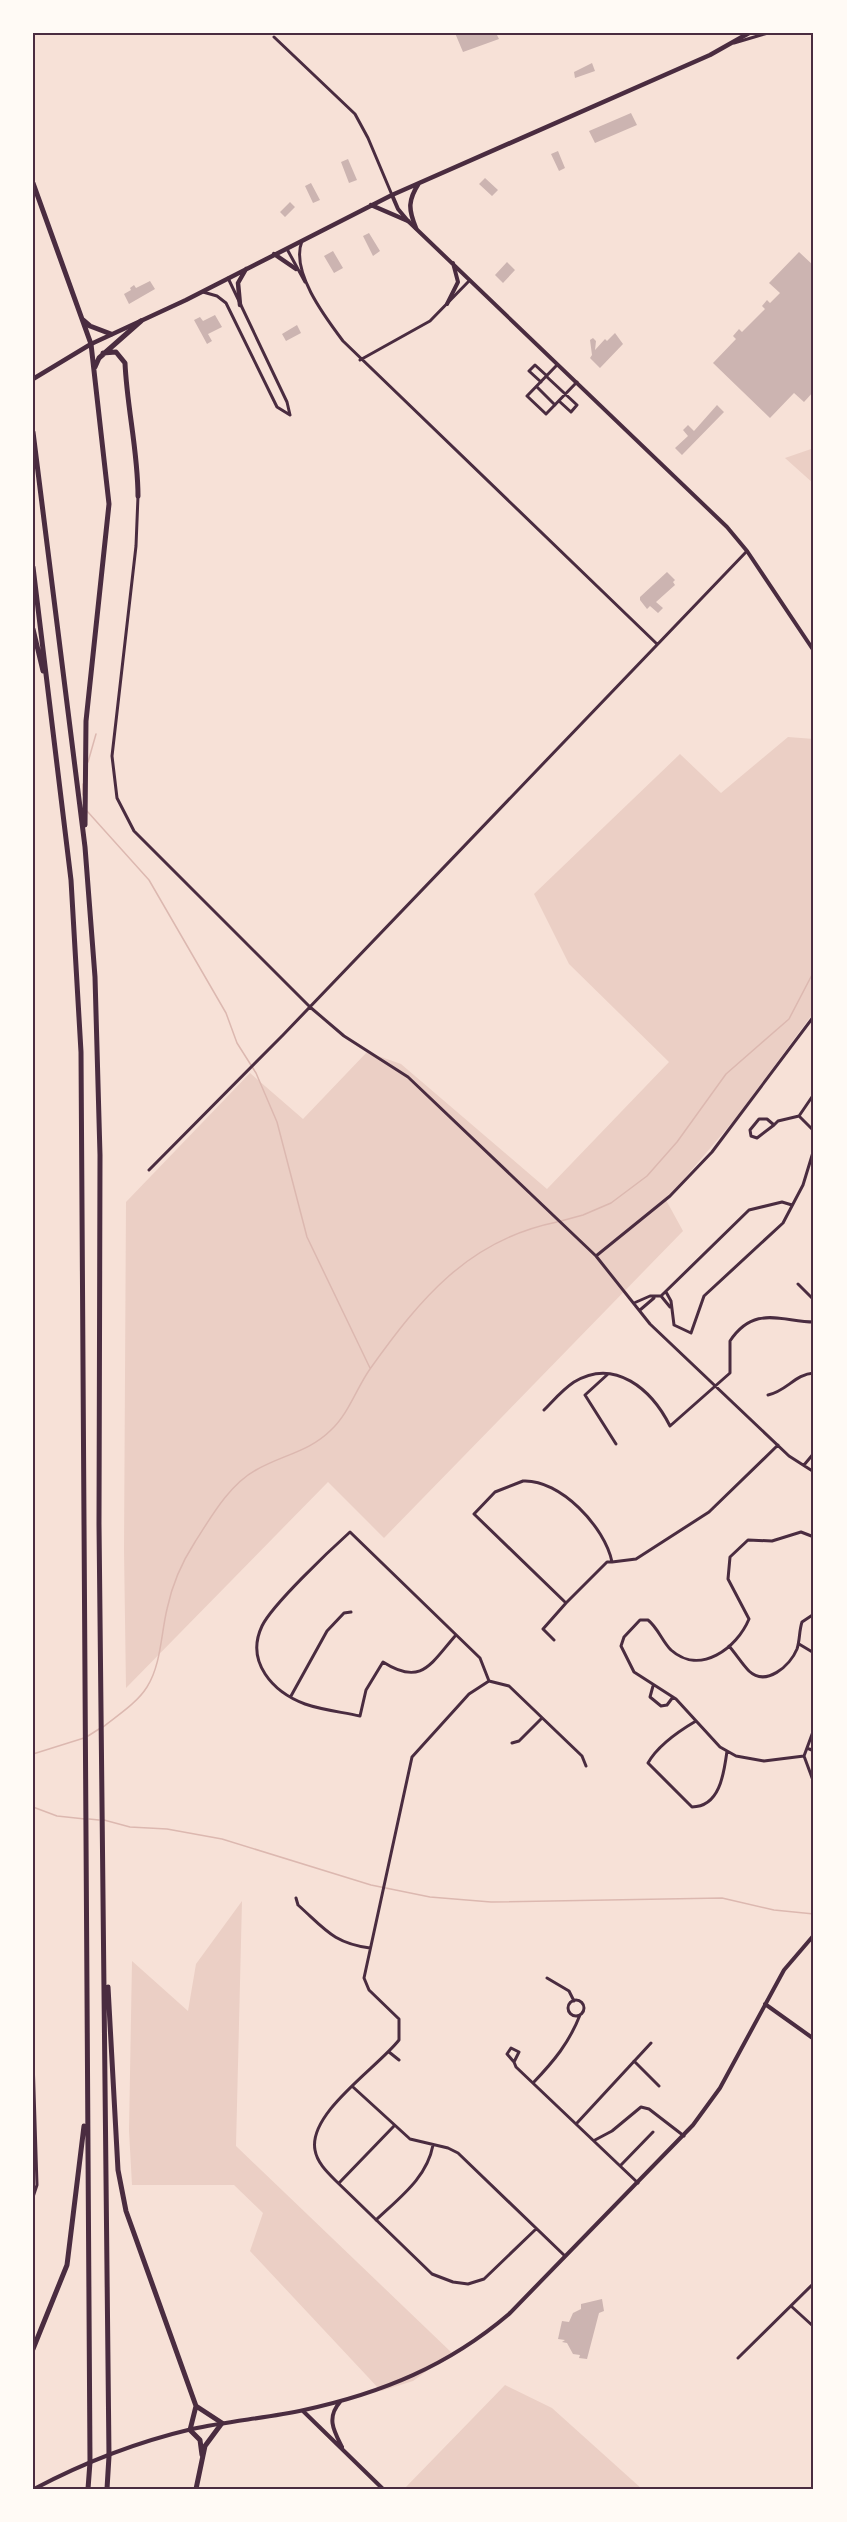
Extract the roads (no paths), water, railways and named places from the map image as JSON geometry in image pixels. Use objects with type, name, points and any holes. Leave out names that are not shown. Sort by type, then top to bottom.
[{"type":"highway","points":[[33,183],[91,344],[110,504],[86,721],[85,848]]},
{"type":"highway","points":[[82,318],[90,326],[111,334]]},
{"type":"highway","points":[[94,368],[104,353],[141,321]]},
{"type":"highway","points":[[104,353],[116,352],[125,363],[125,378],[138,461],[138,496]]},
{"type":"highway","points":[[33,432],[85,848],[95,978],[100,1155],[99,1500],[109,2456],[107,2489]]},
{"type":"highway","points":[[33,567],[71,880],[81,1052],[90,2462],[88,2489]]},
{"type":"highway","points":[[33,628],[50,698]]},
{"type":"highway","points":[[104,1935],[118,2170],[126,2211],[196,2406],[190,2430],[200,2440],[202,2455],[196,2489]]},
{"type":"highway","points":[[33,2349],[67,2265],[87,2101]]},
{"type":"highway","points":[[196,2406],[222,2423],[202,2455]]},
{"type":"main road","points":[[33,379],[91,344],[202,292],[371,205],[734,43],[749,33]]},
{"type":"main road","points":[[416,228],[409,207],[410,200],[420,183]]},
{"type":"main road","points":[[371,205],[408,221]]},
{"type":"main road","points":[[274,254],[296,269]]},
{"type":"main road","points":[[240,305],[238,283],[246,268]]},
{"type":"street","points":[[734,43],[768,33]]},
{"type":"street","points":[[274,37],[355,114],[368,138],[398,209],[408,221],[697,496],[747,551],[814,651]]},
{"type":"street","points":[[302,239],[297,253],[307,284]]},
{"type":"street","points":[[286,248],[326,319],[360,360],[657,644]]},
{"type":"street","points":[[447,304],[458,282],[452,262]]},
{"type":"street","points":[[202,292],[217,296],[226,303],[277,407],[290,415],[287,402],[228,278]]},
{"type":"street","points":[[360,360],[430,321],[471,280]]},
{"type":"street","points":[[558,364],[527,396],[546,414],[577,382]]},
{"type":"street","points":[[541,382],[529,371],[535,365],[577,405],[571,412],[559,401]]},
{"type":"street","points":[[537,387],[555,405]]},
{"type":"street","points":[[138,496],[136,546],[112,756],[117,798],[127,821],[141,840],[309,1007],[344,1036],[408,1077],[596,1256],[639,1310],[717,1386],[778,1445],[814,1472]]},
{"type":"street","points":[[149,1170],[309,1007],[747,551]]},
{"type":"street","points":[[596,1256],[670,1196],[712,1152],[814,1016]]},
{"type":"street","points":[[810,1022],[814,1025]]},
{"type":"street","points":[[774,1125],[767,1119],[759,1119],[750,1130],[751,1136],[762,1136],[774,1125],[778,1121],[799,1116],[814,1094]]},
{"type":"street","points":[[799,1116],[814,1131]]},
{"type":"street","points":[[666,1292],[671,1301],[674,1325],[691,1333],[704,1296],[783,1223],[803,1185],[814,1149]]},
{"type":"street","points":[[639,1310],[666,1292],[749,1210],[782,1202],[792,1205]]},
{"type":"street","points":[[798,1284],[814,1300]]},
{"type":"street","points":[[634,1303],[650,1296],[654,1298]]},
{"type":"street","points":[[661,1296],[664,1303],[670,1307]]},
{"type":"street","points":[[544,1410],[556,1396],[580,1379],[610,1373],[624,1377],[643,1389],[659,1406],[670,1426],[730,1373],[730,1341],[746,1325],[774,1316],[814,1322]]},
{"type":"street","points":[[610,1373],[585,1395],[616,1444]]},
{"type":"street","points":[[768,1395],[782,1392],[794,1380],[806,1373],[814,1373]]},
{"type":"street","points":[[554,1640],[543,1629],[607,1562],[636,1559],[709,1512],[778,1445]]},
{"type":"street","points":[[804,1465],[814,1453]]},
{"type":"street","points":[[566,1603],[474,1514],[489,1497],[501,1488],[523,1481],[545,1484],[570,1501],[601,1534],[609,1547],[612,1562]]},
{"type":"street","points":[[456,1635],[422,1670],[412,1673],[399,1672],[383,1662],[366,1690],[360,1716],[305,1704],[291,1696],[273,1685],[263,1674],[257,1657],[259,1633],[271,1613],[350,1532],[480,1658],[489,1681]]},
{"type":"street","points":[[804,1756],[764,1761],[720,1747],[673,1697],[634,1672],[621,1646],[624,1637],[640,1620],[648,1620],[670,1649],[689,1659],[710,1659],[729,1646],[749,1619],[728,1580],[730,1557],[748,1540],[772,1541],[801,1532],[814,1537]]},
{"type":"street","points":[[291,1696],[327,1631],[344,1613],[351,1612]]},
{"type":"street","points":[[729,1646],[750,1672],[761,1677],[782,1669],[792,1658],[798,1644],[802,1622],[814,1614]]},
{"type":"street","points":[[798,1644],[814,1653]]},
{"type":"street","points":[[536,2229],[484,2279],[468,2284],[453,2282],[432,2274],[320,2164],[315,2149],[315,2133],[325,2114],[399,2040],[399,2019],[369,1990],[364,1978],[412,1756],[469,1695],[489,1681],[509,1686],[582,1756],[586,1766]]},
{"type":"street","points":[[654,1685],[650,1697],[661,1706],[667,1704],[673,1697]]},
{"type":"street","points":[[512,1743],[519,1741],[542,1718]]},
{"type":"street","points":[[696,1721],[674,1736],[652,1756],[648,1763],[692,1807],[699,1807],[712,1798],[723,1778],[727,1751]]},
{"type":"street","points":[[814,1729],[804,1756],[814,1783]]},
{"type":"street","points":[[807,1748],[814,1751]]},
{"type":"street","points":[[296,1898],[298,1905],[336,1939],[350,1945],[370,1948]]},
{"type":"street","points":[[34,2489],[127,2448],[190,2430],[341,2401],[395,2385],[449,2359],[509,2314],[684,2136],[720,2088],[784,1970],[814,1935]]},
{"type":"street","points":[[533,2083],[557,2058],[569,2041],[583,2006],[574,2001],[569,1991],[547,1978]]},
{"type":"street","points":[[574,2001],[569,2005],[569,2012],[572,2016],[580,2015]]},
{"type":"street","points":[[765,2004],[814,2039]]},
{"type":"street","points":[[576,2124],[651,2043]]},
{"type":"street","points":[[514,2062],[519,2052],[511,2048],[507,2056],[638,2182]]},
{"type":"street","points":[[389,2052],[399,2060]]},
{"type":"street","points":[[33,2059],[37,2185],[33,2197]]},
{"type":"street","points":[[634,2061],[659,2086]]},
{"type":"street","points":[[353,2087],[410,2139],[458,2153],[566,2256]]},
{"type":"street","points":[[594,2141],[612,2131],[641,2107],[649,2109],[684,2136]]},
{"type":"street","points":[[338,2184],[394,2126]]},
{"type":"street","points":[[621,2166],[653,2132]]},
{"type":"street","points":[[376,2220],[417,2180],[430,2161],[433,2145]]},
{"type":"street","points":[[738,2358],[814,2283]]},
{"type":"street","points":[[791,2305],[814,2328]]},
{"type":"street","points":[[341,2401],[331,2416],[333,2429],[344,2450]]},
{"type":"street","points":[[303,2410],[383,2489]]},
{"type":"waterway","points":[[88,762],[96,734]]},
{"type":"waterway","points":[[83,784],[83,795]]},
{"type":"waterway","points":[[87,811],[149,880],[226,1013],[237,1043],[256,1073],[277,1122],[307,1237],[370,1368]]},
{"type":"waterway","points":[[561,1221],[583,1215],[611,1203],[647,1176],[677,1142],[726,1074],[789,1019],[814,971]]},
{"type":"waterway","points":[[103,1727],[133,1704],[152,1678],[158,1659],[169,1600],[178,1574],[214,1512],[237,1484],[256,1470],[314,1443],[331,1430],[348,1409],[365,1377],[389,1343],[428,1296],[449,1276],[472,1258],[497,1243],[525,1231],[557,1222]]},
{"type":"waterway","points":[[88,1736],[99,1729]]},
{"type":"waterway","points":[[33,1754],[84,1738]]},
{"type":"waterway","points":[[33,1807],[57,1816],[85,1819]]},
{"type":"waterway","points":[[89,1819],[99,1820]]},
{"type":"waterway","points":[[104,1820],[130,1827],[167,1829],[222,1839],[371,1885],[430,1897],[491,1902],[722,1898],[774,1910],[814,1914]]}]
